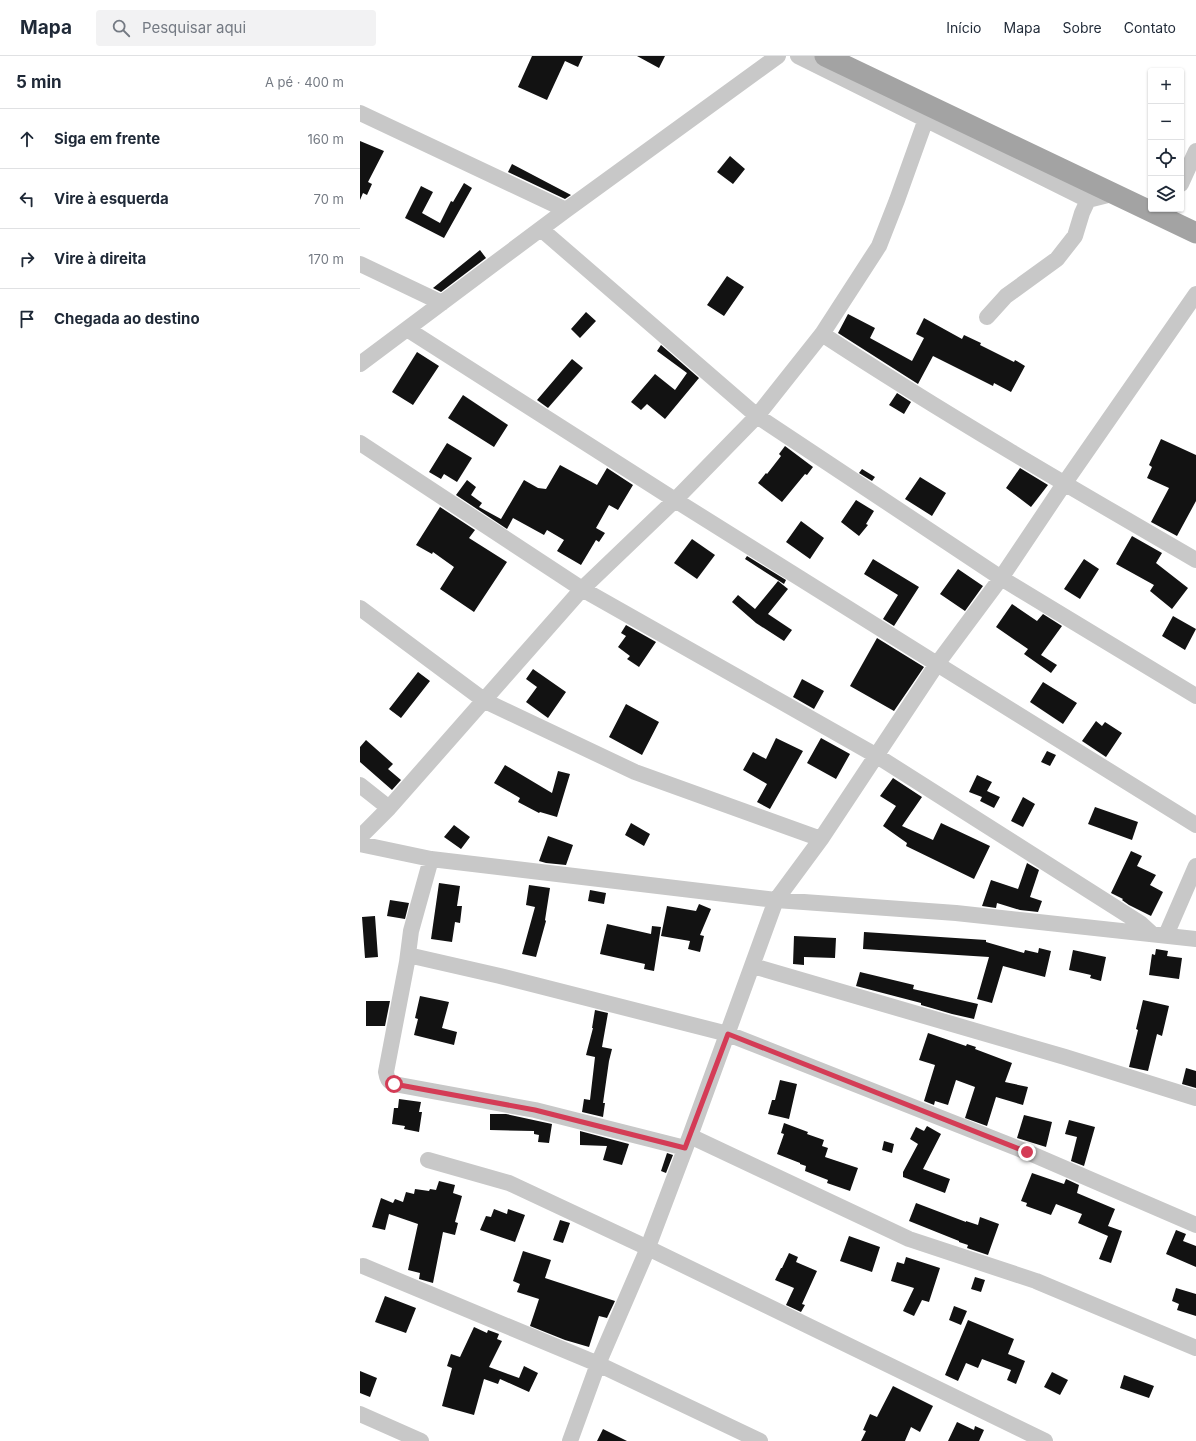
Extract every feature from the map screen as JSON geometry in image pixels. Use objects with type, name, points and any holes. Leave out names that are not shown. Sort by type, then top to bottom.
[{"type":"main road","points":[[825,56],[1112,194],[1167,214],[1196,233]]},
{"type":"street","points":[[360,364],[542,230],[566,210],[778,56]]},
{"type":"street","points":[[798,56],[1088,200],[1112,194]]},
{"type":"street","points":[[360,113],[566,210]]},
{"type":"street","points":[[360,837],[389,808],[485,701],[582,589],[675,500],[757,416],[822,334],[879,246],[926,119]]},
{"type":"street","points":[[1184,178],[1196,152]]},
{"type":"street","points":[[987,317],[1006,296],[1057,259],[1075,236],[1082,213],[1088,200]]},
{"type":"street","points":[[542,230],[757,416],[1001,578],[1196,696]]},
{"type":"street","points":[[360,264],[442,303]]},
{"type":"street","points":[[570,1441],[598,1364],[648,1248],[728,1034],[776,900],[821,839],[937,664],[1001,578],[1064,484],[1196,294]]},
{"type":"street","points":[[407,329],[675,500],[1196,825]]},
{"type":"street","points":[[822,334],[866,363],[1064,484],[1196,560]]},
{"type":"street","points":[[360,443],[582,589],[877,756],[1159,935]]},
{"type":"street","points":[[360,608],[485,701],[635,772],[821,839]]},
{"type":"street","points":[[360,785],[389,808]]},
{"type":"street","points":[[360,844],[431,859],[776,900],[956,912],[1196,939]]},
{"type":"street","points":[[431,859],[411,932],[386,1072],[387,1078],[390,1082],[688,1142],[909,1239],[1036,1281],[1196,1348]]},
{"type":"street","points":[[1159,935],[1196,866]]},
{"type":"street","points":[[408,955],[500,976],[728,1034],[1027,1152],[1196,1225]]},
{"type":"street","points":[[753,966],[1057,1055],[1196,1098]]},
{"type":"street","points":[[428,1160],[509,1183],[648,1248],[1045,1441]]},
{"type":"street","points":[[363,1266],[598,1364],[760,1441]]},
{"type":"street","points":[[360,1414],[421,1441]]},
{"type":"building","points":[[532,56],[583,56],[578,67],[565,61],[547,100],[518,87]]},
{"type":"building","points":[[637,56],[665,56],[659,68]]},
{"type":"building","points":[[360,141],[384,151],[368,182],[372,184],[367,195],[363,193],[360,200]]},
{"type":"building","points":[[730,156],[745,169],[733,184],[717,172]]},
{"type":"building","points":[[512,164],[571,195],[565,199],[508,172]]},
{"type":"building","points":[[464,183],[472,188],[444,238],[405,218],[421,186],[433,192],[422,213],[440,223],[451,201],[453,202]]},
{"type":"building","points":[[480,250],[486,258],[441,292],[433,288]]},
{"type":"building","points":[[727,276],[744,287],[724,316],[707,305]]},
{"type":"building","points":[[586,312],[596,321],[580,338],[571,329]]},
{"type":"building","points":[[848,314],[875,328],[870,338],[912,361],[924,338],[916,334],[924,318],[962,339],[964,335],[981,343],[980,345],[1014,362],[1015,360],[1025,366],[1011,392],[994,383],[993,386],[933,356],[918,384],[838,333]]},
{"type":"building","points":[[661,345],[699,378],[665,419],[647,404],[641,410],[631,402],[655,374],[675,390],[687,373],[657,351]]},
{"type":"building","points":[[417,352],[439,366],[413,405],[392,392]]},
{"type":"building","points":[[572,359],[583,368],[548,408],[537,400]]},
{"type":"building","points":[[897,393],[911,402],[904,414],[889,405]]},
{"type":"building","points":[[463,395],[508,425],[494,447],[448,418]]},
{"type":"building","points":[[1161,439],[1196,455],[1196,501],[1177,536],[1151,522],[1169,488],[1147,478],[1152,467],[1149,465]]},
{"type":"building","points":[[447,443],[472,458],[457,482],[444,474],[441,479],[429,472]]},
{"type":"building","points":[[785,446],[813,467],[807,475],[805,474],[782,502],[758,483],[781,456],[779,454]]},
{"type":"building","points":[[560,465],[597,485],[607,468],[633,485],[618,510],[609,505],[596,528],[605,533],[599,542],[596,540],[581,565],[557,551],[564,540],[547,530],[544,535],[513,518],[507,529],[456,495],[467,480],[476,487],[471,495],[482,503],[479,507],[501,519],[524,480],[538,488],[546,489]]},
{"type":"building","points":[[1020,468],[1048,485],[1031,507],[1006,488]]},
{"type":"building","points":[[862,469],[875,477],[872,481],[859,473]]},
{"type":"building","points":[[920,477],[946,493],[932,516],[905,499]]},
{"type":"building","points":[[856,500],[874,511],[866,524],[868,525],[859,536],[841,522]]},
{"type":"building","points":[[440,507],[475,530],[469,538],[507,562],[474,612],[440,589],[454,567],[433,552],[432,554],[416,545]]},
{"type":"building","points":[[801,521],[824,538],[810,559],[786,542]]},
{"type":"building","points":[[1132,536],[1162,553],[1156,563],[1188,588],[1172,609],[1150,591],[1154,585],[1116,564]]},
{"type":"building","points":[[692,539],[715,555],[697,579],[674,563]]},
{"type":"building","points":[[747,556],[786,580],[784,584],[745,559]]},
{"type":"building","points":[[873,559],[919,587],[894,626],[883,619],[898,595],[864,574]]},
{"type":"building","points":[[1084,559],[1099,569],[1080,599],[1064,589]]},
{"type":"building","points":[[958,569],[983,586],[965,611],[940,594]]},
{"type":"building","points":[[778,581],[788,589],[768,614],[792,630],[784,641],[756,623],[732,602],[738,595],[755,609]]},
{"type":"building","points":[[1012,604],[1037,621],[1043,614],[1062,626],[1041,655],[1057,665],[1051,673],[1024,654],[1028,649],[996,627]]},
{"type":"building","points":[[1173,616],[1196,629],[1185,650],[1162,636]]},
{"type":"building","points":[[626,625],[656,642],[639,667],[627,659],[630,656],[618,647],[626,636],[621,633]]},
{"type":"building","points":[[877,638],[924,667],[894,711],[850,686]]},
{"type":"building","points":[[533,669],[566,692],[548,718],[526,702],[537,687],[526,679]]},
{"type":"building","points":[[418,672],[430,681],[401,718],[389,709]]},
{"type":"building","points":[[802,679],[824,691],[814,709],[793,697]]},
{"type":"building","points":[[1043,682],[1077,703],[1063,724],[1030,702]]},
{"type":"building","points":[[626,704],[659,722],[642,755],[609,737]]},
{"type":"building","points":[[1096,721],[1102,726],[1105,722],[1122,733],[1106,757],[1082,741]]},
{"type":"building","points":[[776,738],[803,751],[770,809],[757,802],[767,784],[743,770],[753,752],[766,759]]},
{"type":"building","points":[[821,738],[850,754],[836,779],[807,763]]},
{"type":"building","points":[[366,740],[393,764],[388,769],[401,780],[392,790],[360,762],[360,747]]},
{"type":"building","points":[[1047,751],[1056,755],[1050,766],[1041,762]]},
{"type":"building","points":[[505,765],[552,793],[558,771],[570,774],[557,817],[539,813],[518,802],[520,798],[494,783]]},
{"type":"building","points":[[977,775],[992,782],[987,791],[1000,797],[994,808],[980,801],[982,797],[969,792]]},
{"type":"building","points":[[893,778],[922,797],[902,826],[933,840],[941,823],[990,846],[974,879],[906,846],[907,843],[883,826],[896,806],[880,796]]},
{"type":"building","points":[[1023,797],[1035,804],[1023,827],[1011,821]]},
{"type":"building","points":[[1095,807],[1138,822],[1132,840],[1088,824]]},
{"type":"building","points":[[631,823],[650,834],[644,846],[625,835]]},
{"type":"building","points":[[454,825],[470,837],[461,849],[444,837]]},
{"type":"building","points":[[548,836],[573,845],[566,865],[539,861]]},
{"type":"building","points":[[1131,851],[1142,856],[1137,866],[1156,875],[1150,885],[1163,892],[1151,916],[1129,905],[1122,900],[1123,899],[1111,893]]},
{"type":"building","points":[[1027,863],[1039,870],[1030,897],[1042,901],[1038,912],[1020,910],[997,903],[996,908],[982,906],[991,880],[1018,889]]},
{"type":"building","points":[[439,883],[460,886],[457,906],[462,906],[460,923],[455,922],[452,942],[431,939]]},
{"type":"building","points":[[529,885],[550,888],[546,921],[536,957],[522,954],[535,907],[526,905]]},
{"type":"building","points":[[590,890],[606,893],[604,904],[588,901]]},
{"type":"building","points":[[390,900],[409,903],[405,919],[387,916]]},
{"type":"building","points":[[699,904],[711,909],[700,935],[704,936],[700,952],[688,949],[690,941],[661,936],[667,906],[696,911]]},
{"type":"building","points":[[375,916],[378,957],[365,958],[362,917]]},
{"type":"building","points":[[607,924],[651,934],[652,926],[661,927],[654,971],[644,969],[645,964],[600,954]]},
{"type":"building","points":[[864,932],[986,940],[986,942],[1024,953],[1025,950],[1038,953],[1039,948],[1051,951],[1045,977],[1003,966],[992,1003],[977,999],[989,957],[863,949]]},
{"type":"building","points":[[794,936],[836,938],[835,958],[804,957],[804,965],[793,964]]},
{"type":"building","points":[[1156,949],[1168,951],[1167,956],[1182,958],[1179,979],[1149,975],[1152,954],[1155,955]]},
{"type":"building","points":[[1073,950],[1106,957],[1101,981],[1090,978],[1091,975],[1069,970]]},
{"type":"building","points":[[860,972],[914,985],[913,989],[978,1004],[974,1019],[856,986]]},
{"type":"building","points":[[420,996],[449,1002],[442,1028],[457,1032],[454,1045],[414,1035],[418,1019],[415,1018]]},
{"type":"building","points":[[1143,1000],[1169,1006],[1162,1036],[1157,1034],[1148,1071],[1129,1067],[1138,1030],[1136,1029]]},
{"type":"building","points":[[366,1001],[390,1001],[385,1026],[366,1026]]},
{"type":"building","points":[[595,1010],[608,1013],[602,1047],[612,1049],[603,1103],[605,1103],[603,1117],[582,1112],[584,1099],[590,1100],[595,1057],[586,1055],[593,1028]]},
{"type":"building","points":[[928,1033],[966,1046],[967,1044],[976,1047],[975,1049],[1012,1063],[1005,1082],[1028,1087],[1023,1105],[996,1097],[987,1126],[965,1118],[975,1087],[956,1080],[948,1105],[935,1101],[934,1105],[924,1101],[935,1065],[919,1060]]},
{"type":"building","points":[[1186,1068],[1196,1071],[1196,1088],[1182,1084]]},
{"type":"building","points":[[780,1080],[797,1084],[789,1119],[768,1114],[772,1100],[775,1100]]},
{"type":"building","points":[[399,1099],[421,1102],[419,1112],[422,1112],[419,1132],[404,1129],[405,1126],[392,1124],[394,1108],[398,1108]]},
{"type":"building","points":[[490,1114],[506,1114],[552,1124],[549,1143],[538,1142],[539,1135],[534,1134],[534,1131],[490,1130]]},
{"type":"building","points":[[1024,1115],[1052,1122],[1046,1147],[1017,1138]]},
{"type":"building","points":[[1069,1120],[1095,1127],[1084,1166],[1071,1161],[1077,1137],[1065,1134]]},
{"type":"building","points":[[784,1123],[824,1140],[822,1146],[828,1148],[825,1157],[858,1168],[850,1191],[827,1183],[828,1180],[805,1171],[806,1166],[777,1154],[784,1134],[781,1133]]},
{"type":"building","points":[[927,1126],[941,1134],[923,1169],[950,1179],[945,1193],[903,1177],[903,1172],[918,1144],[910,1139],[916,1127],[924,1131]]},
{"type":"building","points":[[580,1131],[629,1144],[622,1165],[603,1160],[607,1146],[580,1145]]},
{"type":"building","points":[[884,1141],[894,1144],[892,1153],[882,1150]]},
{"type":"building","points":[[667,1153],[673,1155],[666,1173],[661,1171]]},
{"type":"building","points":[[1032,1173],[1064,1184],[1066,1179],[1079,1185],[1077,1193],[1115,1209],[1108,1226],[1122,1231],[1111,1263],[1099,1259],[1108,1236],[1078,1223],[1082,1214],[1056,1204],[1051,1215],[1026,1206],[1027,1203],[1021,1201]]},
{"type":"building","points":[[439,1181],[455,1185],[453,1193],[462,1196],[455,1222],[458,1223],[455,1235],[443,1232],[433,1283],[419,1279],[420,1273],[408,1270],[418,1224],[389,1214],[385,1230],[372,1227],[381,1198],[393,1203],[395,1199],[403,1202],[406,1192],[414,1194],[415,1189],[429,1191],[430,1189],[436,1190]]},
{"type":"building","points":[[916,1203],[966,1222],[978,1225],[980,1217],[999,1224],[988,1255],[967,1248],[968,1245],[909,1221]]},
{"type":"building","points":[[494,1209],[507,1214],[508,1209],[525,1215],[515,1242],[480,1230],[486,1216],[491,1217]]},
{"type":"building","points":[[560,1220],[570,1223],[563,1243],[553,1240]]},
{"type":"building","points":[[1176,1230],[1186,1234],[1183,1241],[1196,1246],[1196,1267],[1166,1254]]},
{"type":"building","points":[[849,1236],[880,1247],[872,1272],[840,1261]]},
{"type":"building","points":[[523,1251],[551,1260],[545,1278],[615,1301],[607,1318],[599,1316],[589,1347],[565,1340],[530,1326],[539,1299],[517,1292],[520,1284],[513,1281]]},
{"type":"building","points":[[789,1253],[798,1257],[796,1262],[817,1271],[802,1304],[805,1305],[801,1312],[786,1305],[794,1288],[775,1280]]},
{"type":"building","points":[[906,1257],[940,1268],[929,1302],[922,1300],[914,1316],[903,1311],[914,1288],[891,1281],[897,1262],[904,1264]]},
{"type":"building","points":[[975,1277],[985,1280],[981,1292],[971,1289]]},
{"type":"building","points":[[1176,1288],[1196,1294],[1196,1316],[1177,1310],[1179,1304],[1172,1301]]},
{"type":"building","points":[[385,1296],[416,1308],[406,1333],[375,1322]]},
{"type":"building","points":[[954,1306],[967,1311],[961,1325],[949,1320]]},
{"type":"building","points":[[968,1320],[1014,1339],[1008,1354],[1025,1361],[1016,1384],[1007,1380],[1011,1370],[982,1359],[978,1368],[966,1363],[958,1381],[945,1375]]},
{"type":"building","points":[[474,1327],[487,1333],[488,1330],[499,1334],[497,1339],[502,1341],[489,1367],[519,1378],[524,1366],[538,1373],[529,1392],[500,1379],[498,1384],[484,1379],[474,1415],[442,1406],[452,1368],[447,1366],[451,1354],[460,1357]]},
{"type":"building","points":[[360,1371],[377,1378],[370,1397],[360,1393]]},
{"type":"building","points":[[1052,1372],[1068,1380],[1060,1395],[1044,1387]]},
{"type":"building","points":[[1124,1375],[1154,1386],[1149,1398],[1120,1388]]},
{"type":"building","points":[[893,1386],[933,1406],[920,1432],[911,1427],[905,1441],[861,1441],[866,1431],[863,1430],[870,1414],[877,1417]]},
{"type":"building","points":[[957,1422],[974,1430],[975,1426],[984,1430],[979,1441],[948,1441]]},
{"type":"building","points":[[603,1429],[627,1441],[597,1441]]},
{"type":"route","points":[[394,1084],[535,1110],[685,1148],[728,1034],[1027,1152]]}]
